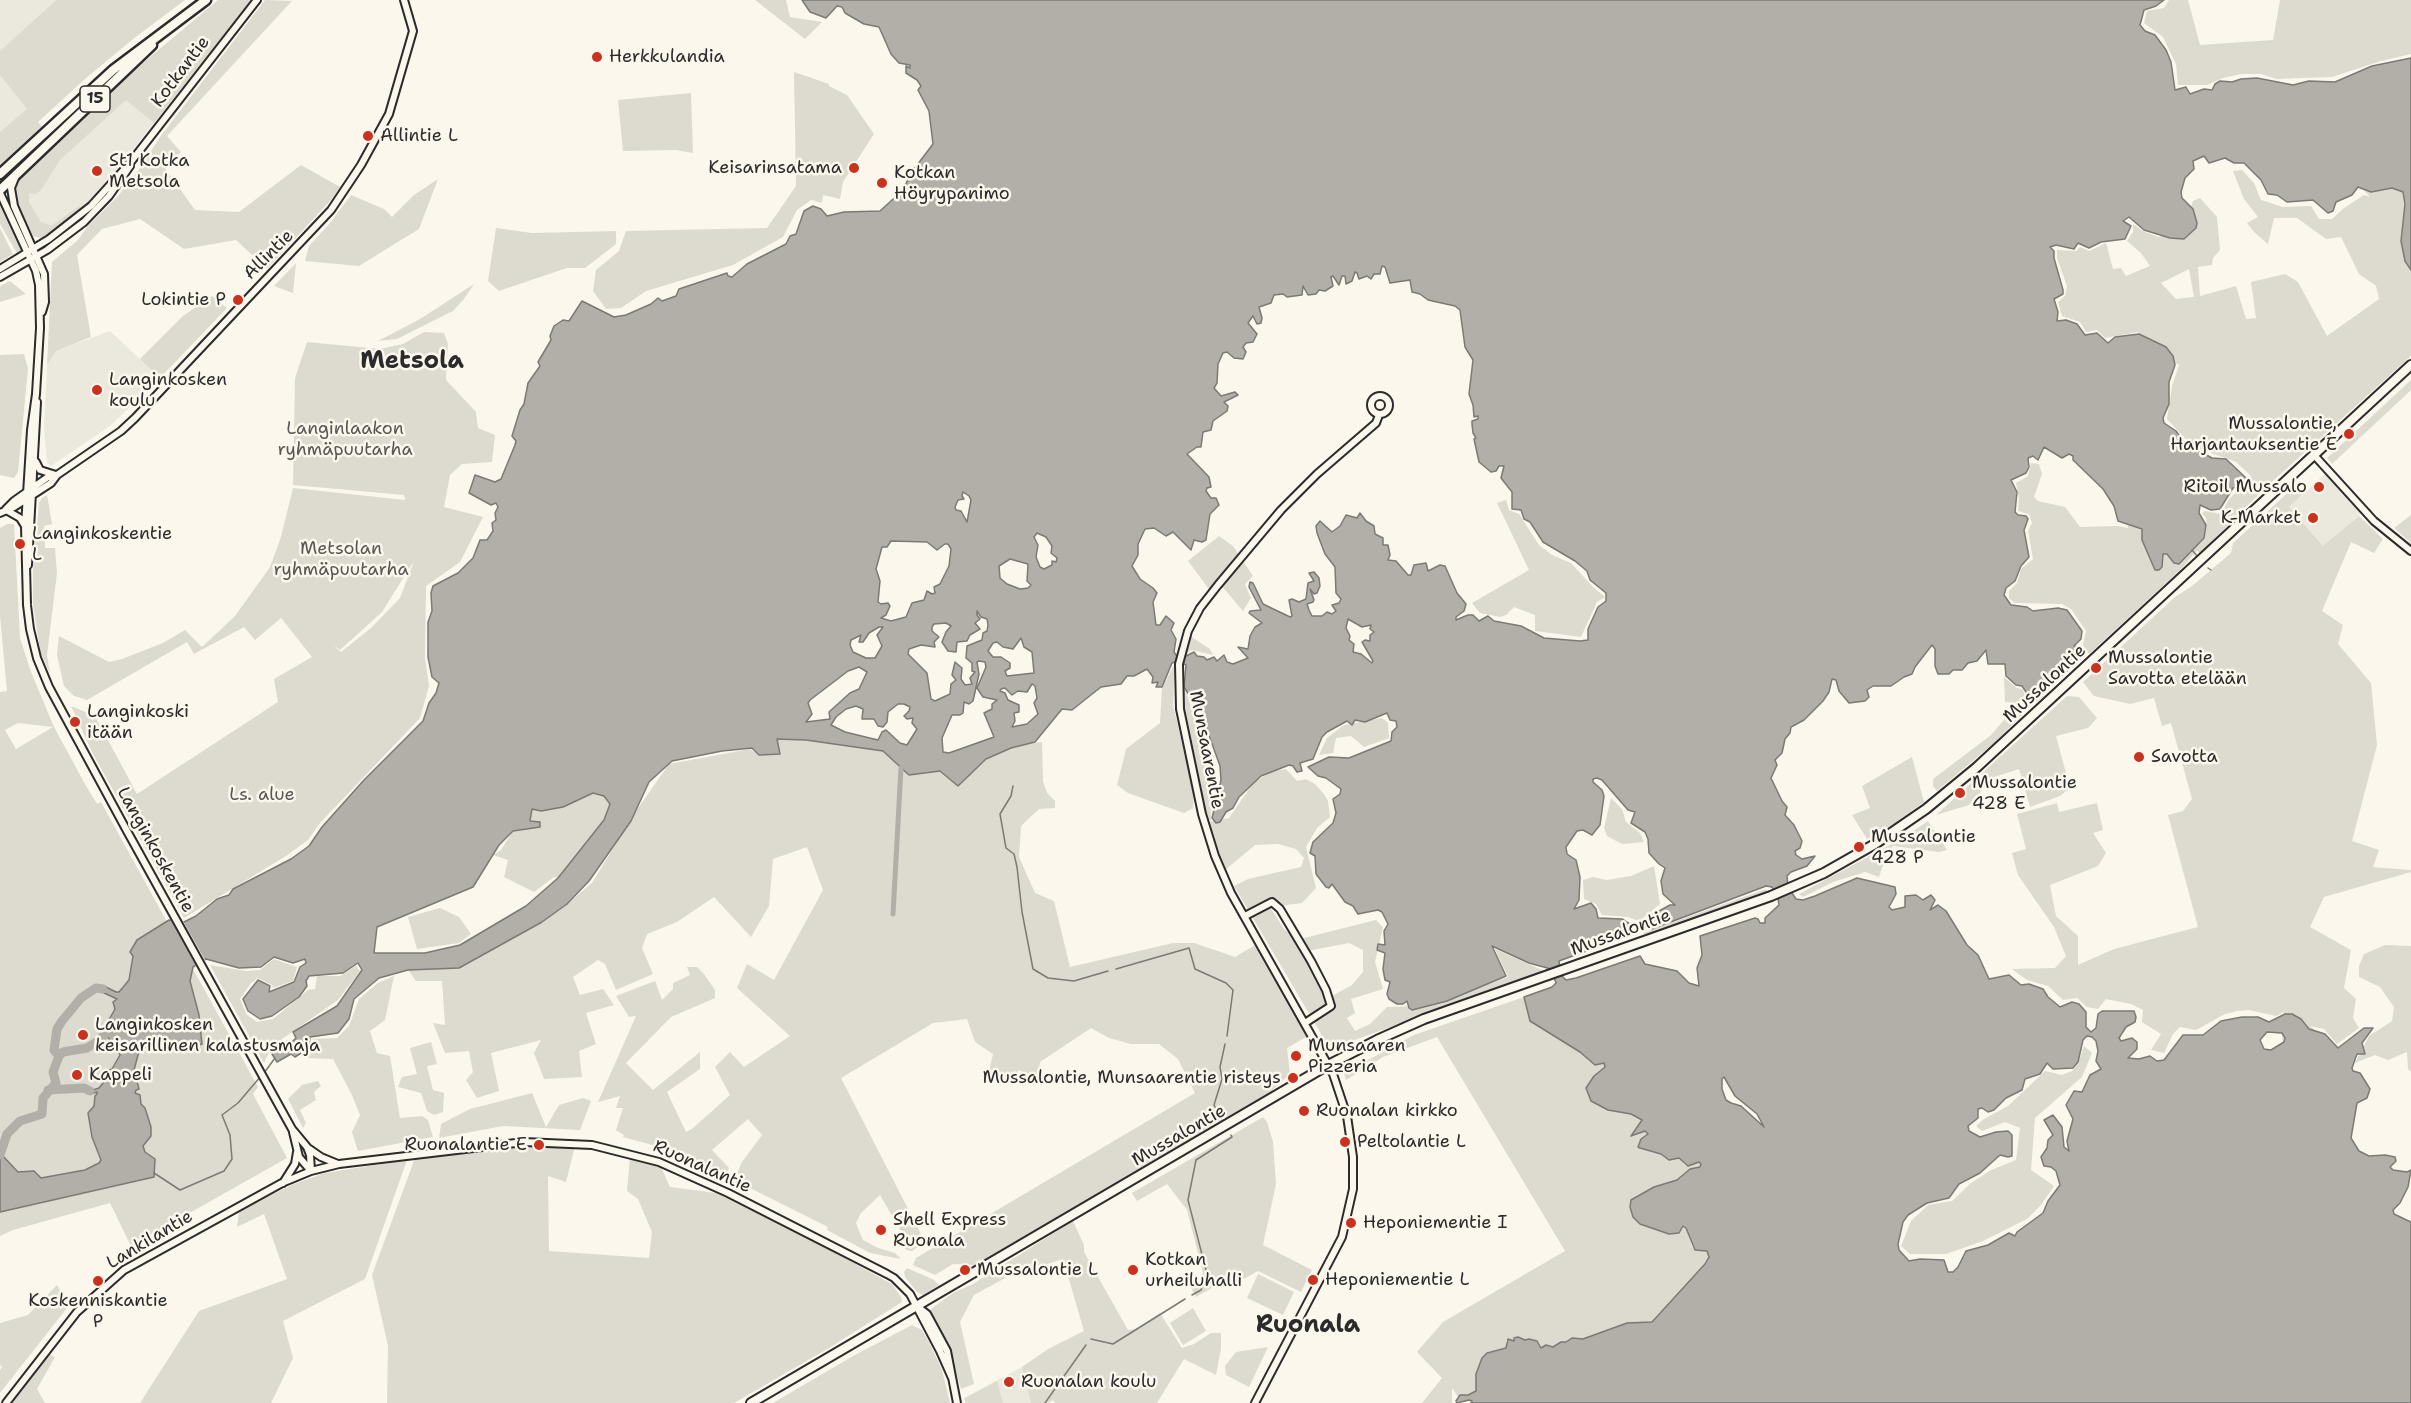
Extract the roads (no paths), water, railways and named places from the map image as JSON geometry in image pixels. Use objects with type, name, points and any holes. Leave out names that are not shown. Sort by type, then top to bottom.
[{"type":"highway","name":"15","points":[[2,172],[113,70],[206,0]]},
{"type":"highway","name":"15","points":[[0,192],[163,34]]},
{"type":"main road","name":"Mussalontie","points":[[751,1403],[1328,1065],[1377,1040],[1424,1019],[1771,896],[1834,867],[1875,844],[1950,790],[2024,724],[2411,365]]},
{"type":"street","name":"Kotkantie","points":[[0,268],[34,248],[84,211],[130,163],[257,0]]},
{"type":"street","name":"Allintie","points":[[3,511],[14,507],[28,495],[51,483],[57,475],[121,431],[331,210],[361,165],[389,114],[413,32],[404,0]]},
{"type":"street","name":"Kotkantie","points":[[0,277],[31,260],[84,222],[109,196],[129,170],[130,163]]},
{"type":"street","points":[[0,180],[2,172]]},
{"type":"street","name":"Langinkoskentie","points":[[17,175],[11,188],[14,206],[43,266],[45,302],[41,315]]},
{"type":"street","name":"Langinkoskentie","points":[[0,192],[28,252],[39,285],[41,315],[36,394],[31,430],[27,574]]},
{"type":"street","name":"Langinkoskentie","points":[[36,394],[38,411],[33,487],[28,495],[25,526],[30,629],[41,671],[292,1129],[307,1147]]},
{"type":"street","name":"Munsaarentie","points":[[1255,1403],[1335,1253],[1349,1212],[1353,1189],[1353,1157],[1347,1116],[1337,1083],[1221,872],[1202,814],[1180,709],[1180,655],[1188,631],[1200,608],[1218,585],[1281,510],[1317,474],[1376,423],[1379,415]]},
{"type":"street","points":[[2314,454],[2374,520],[2411,551]]},
{"type":"street","points":[[35,460],[40,470],[57,475]]},
{"type":"street","name":"Allintie","points":[[33,487],[48,477],[57,475]]},
{"type":"street","points":[[3,511],[20,518],[25,526]]},
{"type":"street","points":[[1245,916],[1272,902],[1280,909],[1311,961],[1326,990],[1331,1006],[1305,1023]]},
{"type":"street","name":"Langinkoskentie","points":[[292,1129],[302,1162],[311,1171]]},
{"type":"street","name":"Ruonalantie","points":[[311,1171],[339,1164],[524,1142],[571,1143],[616,1150],[658,1162],[701,1179],[894,1278],[910,1294],[917,1306],[952,1378],[957,1403]]},
{"type":"street","points":[[307,1147],[321,1157],[339,1164]]},
{"type":"street","points":[[307,1147],[311,1171]]},
{"type":"street","points":[[282,1184],[295,1164],[297,1148]]},
{"type":"street","name":"Lankilantie","points":[[6,1403],[77,1312],[124,1270],[282,1184],[311,1171]]},
{"type":"waterway","points":[[2192,550],[2198,557]]},
{"type":"waterway","points":[[893,914],[901,768]]},
{"type":"waterway","points":[[1013,786],[1011,796],[1000,814],[1006,848],[1014,854],[1017,867],[1022,912],[1033,969],[1048,978],[1074,981],[1108,971]]},
{"type":"waterway","points":[[1116,969],[1189,948],[1195,969],[1226,983],[1233,990],[1227,1036]]},
{"type":"waterway","points":[[0,1155],[7,1134],[20,1121],[42,1114],[43,1098],[56,1083],[53,1072],[59,1056],[54,1050],[57,1029],[81,998],[96,988],[103,989]]},
{"type":"waterway","points":[[59,1056],[63,1052],[87,1048],[105,1034]]},
{"type":"waterway","points":[[1223,1121],[1214,1105],[1222,1079],[1220,1067],[1225,1044]]},
{"type":"waterway","points":[[264,1073],[275,1058]]},
{"type":"waterway","points":[[154,1173],[180,1190],[224,1171],[232,1159],[230,1135],[222,1115],[238,1103],[261,1076]]},
{"type":"waterway","points":[[48,1090],[84,1088],[90,1091]]},
{"type":"waterway","points":[[1192,1295],[1201,1290],[1207,1274],[1188,1200],[1196,1160],[1232,1137],[1231,1135]]},
{"type":"waterway","points":[[1091,1339],[1113,1344],[1185,1299]]},
{"type":"waterway","points":[[1045,1403],[1086,1345]]},
{"type":"place","name":"Herkkulandia","points":[[597,57]]},
{"type":"place","name":"Allintie L","points":[[368,136]]},
{"type":"place","name":"Keisarinsatama","points":[[854,168]]},
{"type":"place","name":"St1 Kotka Metsola","points":[[97,171]]},
{"type":"place","name":"Kotkan Höyrypanimo","points":[[882,183]]},
{"type":"place","name":"Lokintie P","points":[[238,300]]},
{"type":"place","name":"Langinkosken koulu","points":[[97,390]]},
{"type":"place","name":"Mussalontie, Harjantauksentie E","points":[[2349,434]]},
{"type":"place","name":"Ritoil Mussalo","points":[[2319,487]]},
{"type":"place","name":"K-Market","points":[[2313,518]]},
{"type":"place","name":"Langinkoskentie L","points":[[20,544]]},
{"type":"place","name":"Mussalontie Savotta etelään","points":[[2096,668]]},
{"type":"place","name":"Langinkoski itään","points":[[75,722]]},
{"type":"place","name":"Savotta","points":[[2139,757]]},
{"type":"place","name":"Mussalontie 428 E","points":[[1960,793]]},
{"type":"place","name":"Mussalontie 428 P","points":[[1859,847]]},
{"type":"place","name":"Langinkosken keisarillinen kalastusmaja","points":[[83,1035]]},
{"type":"place","name":"Munsaaren Pizzeria","points":[[1296,1056]]},
{"type":"place","name":"Kappeli","points":[[77,1075]]},
{"type":"place","name":"Mussalontie, Munsaarentie risteys","points":[[1293,1078]]},
{"type":"place","name":"Ruonalan kirkko","points":[[1304,1111]]},
{"type":"place","name":"Peltolantie L","points":[[1345,1142]]},
{"type":"place","name":"Ruonalantie E","points":[[539,1145]]},
{"type":"place","name":"Heponiementie I","points":[[1351,1223]]},
{"type":"place","name":"Shell Express Ruonala","points":[[881,1230]]},
{"type":"place","name":"Mussalontie L","points":[[965,1270]]},
{"type":"place","name":"Kotkan urheiluhalli","points":[[1133,1270]]},
{"type":"place","name":"Heponiementie L","points":[[1313,1280]]},
{"type":"place","name":"Koskenniskantie P","points":[[98,1281]]},
{"type":"place","name":"Ruonalan koulu","points":[[1009,1382]]},
{"type":"district","name":"Metsola","points":[[412,362]]},
{"type":"district","name":"Ruonala","points":[[1308,1326]]},
{"type":"park label","name":"Langinlaakon ryhmäpuutarha","points":[[345,439]]},
{"type":"park label","name":"Metsolan ryhmäpuutarha","points":[[341,559]]},
{"type":"park label","name":"Ls. alue","points":[[262,795]]}]
